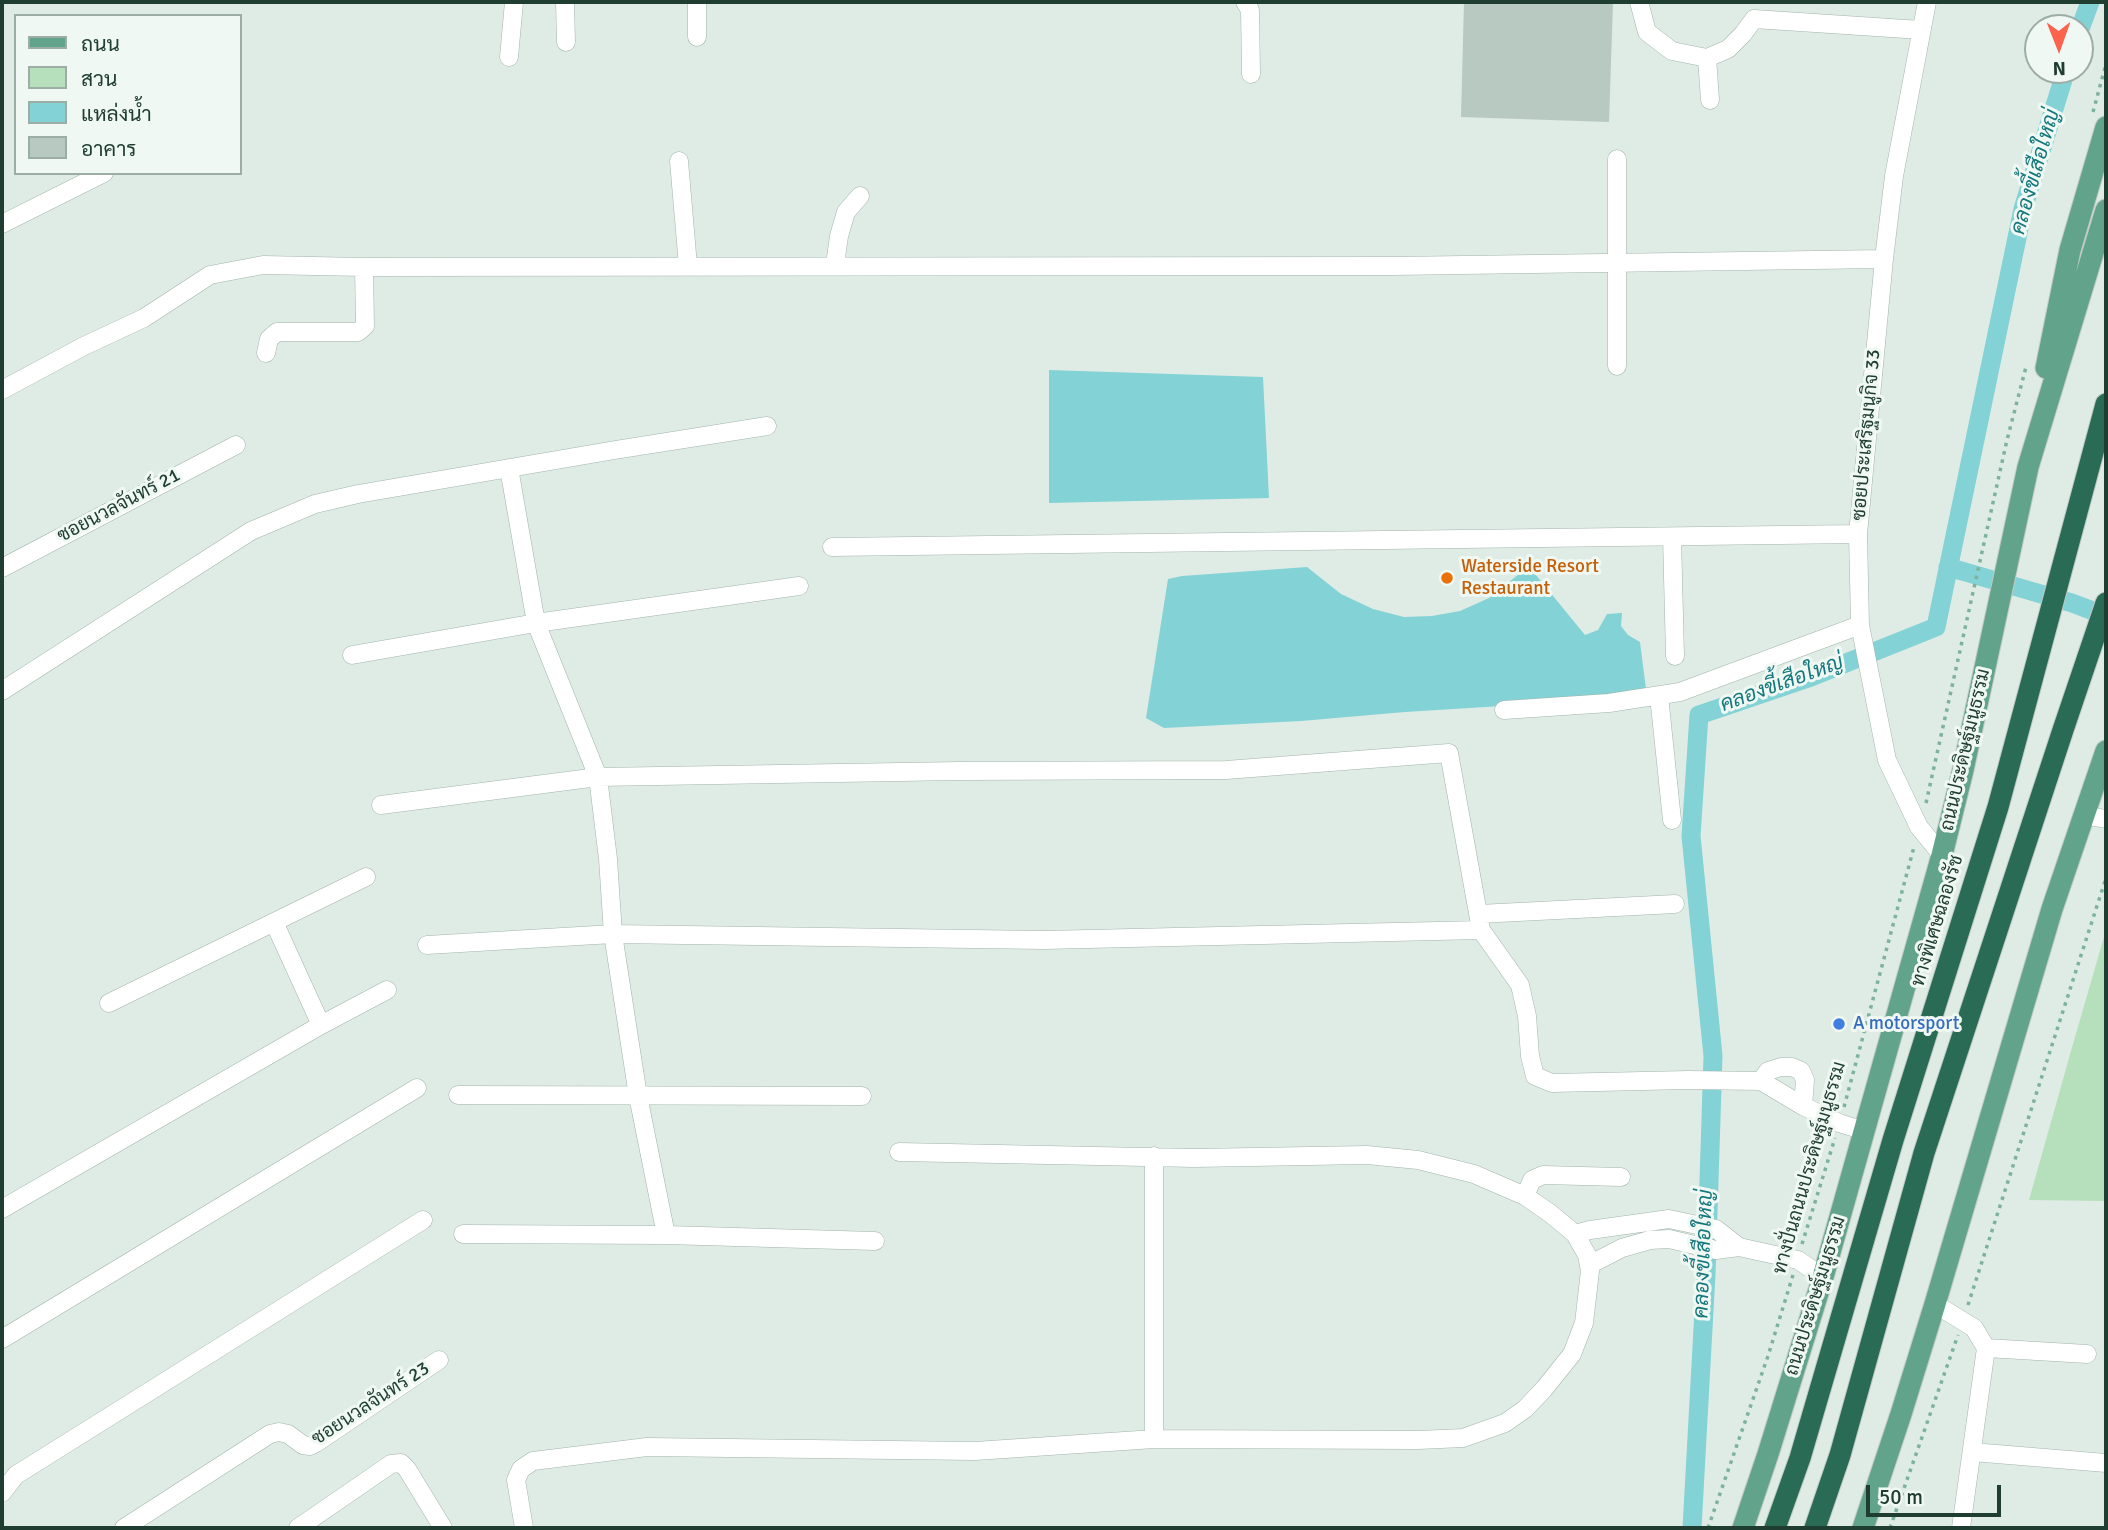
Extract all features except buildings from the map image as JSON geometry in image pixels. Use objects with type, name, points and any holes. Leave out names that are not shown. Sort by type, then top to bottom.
[{"type":"highway","name":"ทางพิเศษฉลองรัช","points":[[1775,1528],[1800,1458],[1893,1140],[1998,807],[2106,404]]},
{"type":"highway","points":[[1815,1528],[1840,1455],[1924,1153],[2106,603]]},
{"type":"main road","points":[[2028,467],[2070,250],[2106,127]]},
{"type":"main road","name":"ถนนประดิษฐ์มนูธรรม","points":[[1743,1528],[1823,1277],[1942,855],[1963,770],[2028,467],[2106,210]]},
{"type":"main road","points":[[1863,1528],[1935,1304],[2029,986],[2106,751]]},
{"type":"street","points":[[509,57],[514,2]]},
{"type":"street","points":[[565,2],[566,42]]},
{"type":"street","points":[[697,2],[697,37]]},
{"type":"street","points":[[1245,2],[1250,10],[1251,74]]},
{"type":"street","points":[[1639,2],[1647,32],[1672,51],[1707,58],[1728,49],[1755,10],[1921,30]]},
{"type":"street","name":"ซอยประเสริฐมนูกิจ 33","points":[[1927,2],[1894,176],[1858,534],[1860,625],[1887,760],[1919,827],[1942,855]]},
{"type":"street","points":[[1707,58],[1710,100]]},
{"type":"street","points":[[1617,159],[1617,366]]},
{"type":"street","points":[[680,161],[688,266]]},
{"type":"street","points":[[2,224],[100,175]]},
{"type":"street","points":[[835,265],[842,222],[846,212],[860,196]]},
{"type":"street","points":[[2,390],[84,346],[144,318],[210,275],[263,265],[1393,266],[1884,259]]},
{"type":"street","points":[[266,353],[269,339],[277,332],[358,332],[365,326],[364,267]]},
{"type":"street","points":[[2,691],[251,531],[326,502],[358,494],[767,426]]},
{"type":"street","name":"ซอยนวลจันทร์ 21","points":[[2,568],[236,445]]},
{"type":"street","points":[[509,468],[536,623],[598,777],[608,859],[612,934],[638,1096],[666,1235]]},
{"type":"street","points":[[832,547],[1858,534]]},
{"type":"street","points":[[1672,537],[1675,656]]},
{"type":"street","points":[[352,655],[536,623],[799,586]]},
{"type":"street","points":[[1504,710],[1609,704],[1680,692],[1860,625]]},
{"type":"street","points":[[1659,696],[1672,820]]},
{"type":"street","points":[[382,805],[598,777],[1226,770],[1449,753],[1480,922],[1520,985],[1535,1076],[1552,1083],[1762,1081],[1839,1124],[1865,1131]]},
{"type":"street","points":[[2083,815],[2106,819]]},
{"type":"street","points":[[109,1003],[366,877]]},
{"type":"street","points":[[427,945],[612,934],[1044,940],[1480,922],[1675,904]]},
{"type":"street","points":[[274,922],[321,1025]]},
{"type":"street","points":[[2,1209],[321,1025],[387,990]]},
{"type":"street","points":[[1762,1081],[1768,1071],[1781,1067],[1792,1067],[1801,1071],[1805,1080],[1803,1106]]},
{"type":"street","points":[[2,1339],[416,1088]]},
{"type":"street","points":[[458,1095],[862,1096]]},
{"type":"street","points":[[524,1528],[516,1480],[521,1469],[533,1461],[647,1447],[975,1451],[1154,1439],[1463,1438],[1505,1423],[1525,1409],[1545,1389],[1572,1354],[1584,1322],[1589,1284],[1588,1265],[1587,1255],[1576,1234],[1525,1196],[1474,1174],[1418,1160],[1367,1155],[1195,1158],[899,1152]]},
{"type":"street","points":[[1154,1156],[1154,1439]]},
{"type":"street","points":[[1525,1196],[1532,1180],[1543,1175],[1621,1177]]},
{"type":"street","points":[[1576,1234],[1668,1219],[1716,1229],[1739,1247]]},
{"type":"street","points":[[2,1493],[16,1475],[423,1220]]},
{"type":"street","points":[[463,1234],[666,1235],[875,1241]]},
{"type":"street","points":[[1588,1265],[1622,1248],[1650,1240],[1669,1239],[1716,1250],[1739,1247],[1798,1260],[1823,1277]]},
{"type":"street","points":[[1935,1304],[1973,1328],[1986,1348],[1961,1528]]},
{"type":"street","points":[[1986,1348],[2087,1354]]},
{"type":"street","name":"ซอยนวลจันทร์ 23","points":[[124,1528],[270,1434],[288,1434],[303,1445],[316,1443],[439,1360]]},
{"type":"street","points":[[1972,1452],[2106,1464]]},
{"type":"street","points":[[305,1526],[391,1464],[401,1463],[443,1528]]},
{"type":"path","name":"ทางปั่นถนนประดิษฐ์มนูธรรม","points":[[1707,1528],[1768,1356],[1839,1124],[1933,775],[1980,565]]},
{"type":"path","points":[[1890,1528],[1963,1320],[2106,878]]},
{"type":"green space","points":[[2106,930],[2106,1201],[2029,1200],[2073,1044]]},
{"type":"water","points":[[1049,370],[1263,377],[1269,498],[1049,503]]},
{"type":"water","points":[[1307,567],[1341,594],[1373,609],[1404,617],[1460,611],[1489,598],[1519,574],[1531,569],[1585,635],[1598,630],[1607,614],[1622,613],[1621,626],[1628,635],[1640,642],[1647,697],[1164,728],[1146,718],[1168,579]]},
{"type":"waterway","name":"คลองขี้เสือใหญ่","points":[[2086,14],[2090,2]]},
{"type":"waterway","name":"คลองขี้เสือใหญ่","points":[[1692,1528],[1706,1274],[1713,1056],[1691,836],[1699,715],[1811,677],[1936,627],[2023,209],[2062,84]]},
{"type":"waterway","points":[[1948,567],[2072,603],[2106,616]]},
{"type":"place","name":"Waterside Resort Restaurant","points":[[1447,578]]},
{"type":"place","name":"A motorsport","points":[[1839,1024]]}]
